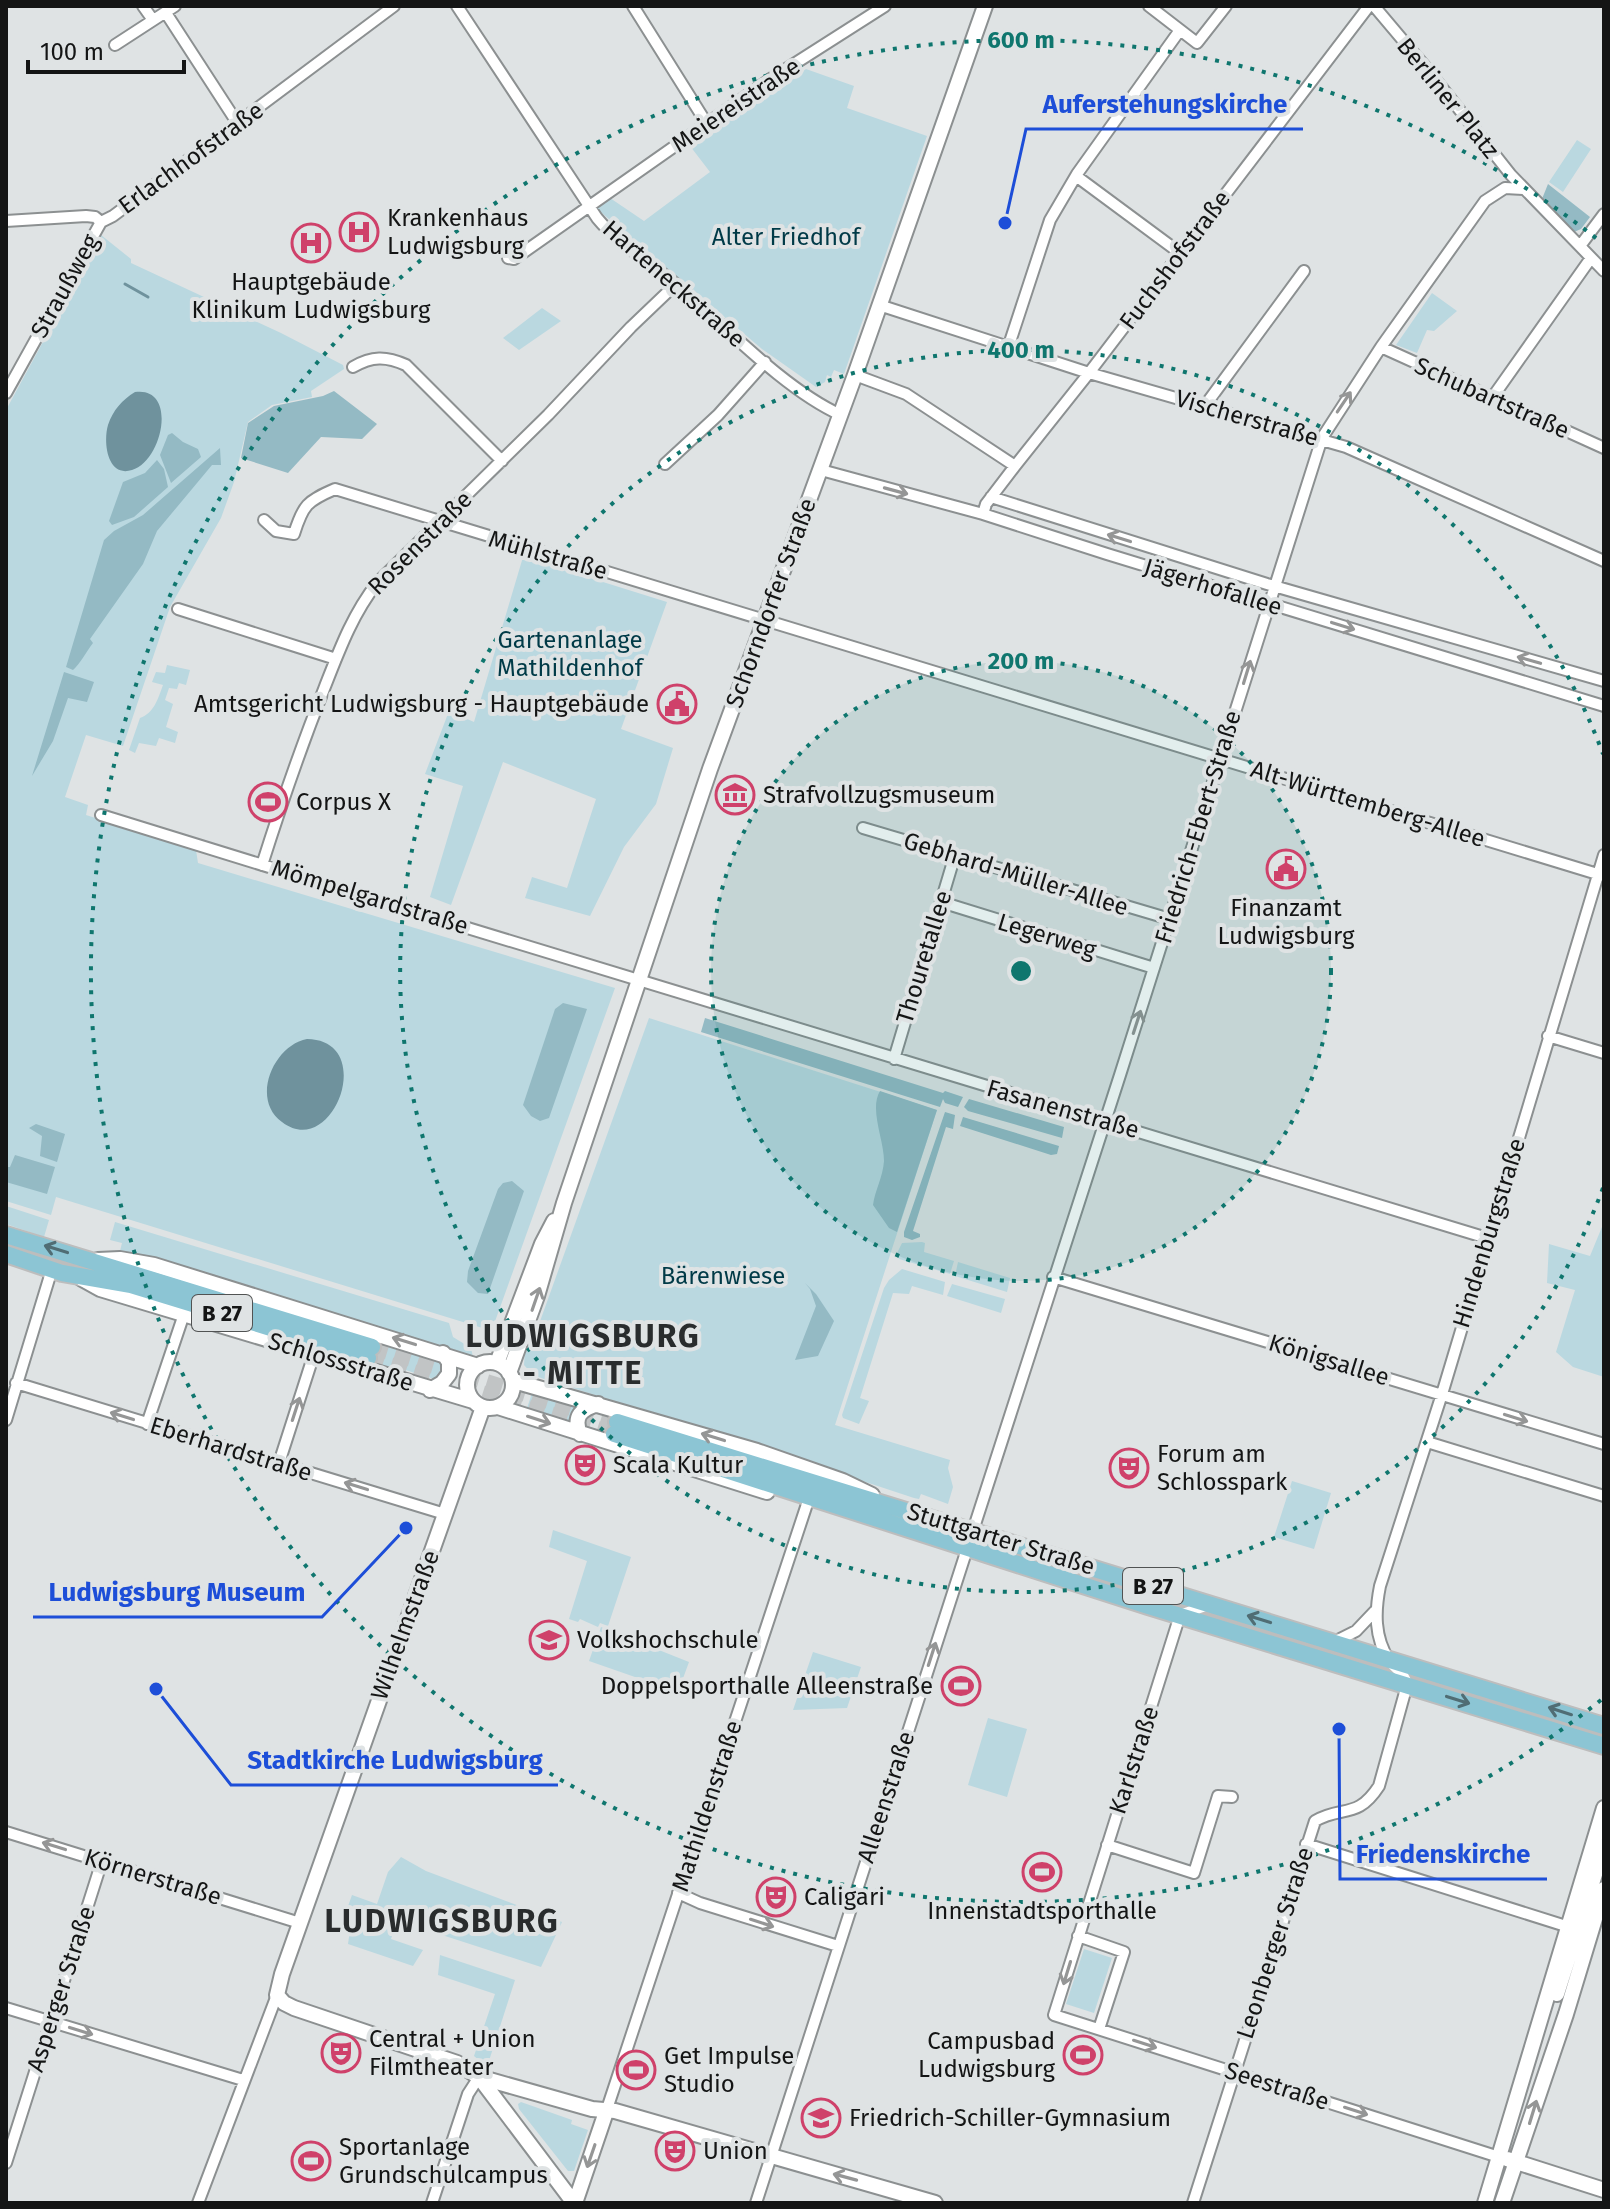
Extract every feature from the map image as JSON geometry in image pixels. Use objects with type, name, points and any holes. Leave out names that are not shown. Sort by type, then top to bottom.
[{"type":"main road","name":"Schorndorfer Straße","points":[[507,1372],[554,1243],[564,1203],[710,769],[841,415],[985,6]]},
{"type":"main road","name":"Schlossstraße","points":[[6,1235],[93,1260],[370,1353],[131,1285],[75,1275],[6,1254]]},
{"type":"main road","name":"Schlossstraße","points":[[93,1260],[120,1259],[154,1265],[478,1366]]},
{"type":"main road","name":"Schlossstraße","points":[[75,1275],[100,1289],[485,1405]]},
{"type":"main road","points":[[430,1390],[449,1374],[449,1362],[443,1353]]},
{"type":"main road","points":[[488,1362],[507,1372],[509,1398],[485,1405],[467,1391],[469,1375],[478,1366],[488,1362]]},
{"type":"main road","name":"Stuttgarter Straße","points":[[507,1372],[815,1471],[843,1481],[890,1505]]},
{"type":"main road","points":[[580,1434],[578,1415],[583,1409],[599,1404]]},
{"type":"main road","name":"Stuttgarter Straße","points":[[485,1405],[847,1517],[884,1522]]},
{"type":"main road","name":"Wilhelmstraße","points":[[277,1995],[485,1405]]},
{"type":"main road","name":"Stuttgarter Straße","points":[[1604,1726],[973,1530],[615,1428],[884,1522],[1604,1746]]},
{"type":"main road","points":[[1485,2203],[1604,1808]]},
{"type":"main road","points":[[1548,2062],[1548,2047],[1564,1978],[1604,1846]]},
{"type":"main road","points":[[1502,2203],[1566,2014],[1604,1889]]},
{"type":"main road","points":[[1525,2071],[1535,2054],[1564,1978]]},
{"type":"main road","points":[[277,1995],[294,2008],[457,2063],[479,2077],[592,2109],[607,2109],[935,2203]]},
{"type":"main road","points":[[479,2077],[574,2203]]},
{"type":"main road","points":[[496,2100],[497,2089],[504,2083]]},
{"type":"main road","points":[[574,2203],[607,2109]]},
{"type":"main road","points":[[1499,2157],[1604,2190]]},
{"type":"street","points":[[143,6],[153,20]]},
{"type":"street","name":"Erlachhofstraße","points":[[101,222],[238,124],[394,6]]},
{"type":"street","name":"Harteneckstraße","points":[[457,6],[613,237],[676,284],[765,362],[825,408],[841,415]]},
{"type":"street","points":[[633,6],[707,124]]},
{"type":"street","name":"Meiereistraße","points":[[508,258],[514,259],[707,124],[885,6]]},
{"type":"street","points":[[1149,6],[1197,43],[1226,6]]},
{"type":"street","name":"Berliner Platz","points":[[1371,6],[1523,189],[1604,271]]},
{"type":"street","name":"Fuchshofstraße","points":[[983,514],[991,497],[1371,6]]},
{"type":"street","points":[[115,45],[170,9],[238,124]]},
{"type":"street","points":[[1008,348],[1050,220],[1076,176],[1180,30]]},
{"type":"street","points":[[1076,176],[1180,253]]},
{"type":"street","name":"Friedrich-Ebert-Straße","points":[[973,1530],[1322,438],[1381,347],[1485,201],[1505,188],[1523,189]]},
{"type":"street","points":[[1580,246],[1604,214]]},
{"type":"street","points":[[6,221],[86,216],[95,217],[101,222]]},
{"type":"street","name":"Straußweg","points":[[6,393],[101,222]]},
{"type":"street","points":[[1492,398],[1591,258]]},
{"type":"street","points":[[1204,407],[1304,271]]},
{"type":"street","name":"Rosenstraße","points":[[262,865],[292,768],[336,659],[364,600],[377,583],[676,284]]},
{"type":"street","name":"Vischerstraße","points":[[879,305],[1089,373],[1322,438],[1604,561]]},
{"type":"street","name":"Schubartstraße","points":[[1381,347],[1604,448]]},
{"type":"street","points":[[353,367],[366,359],[380,357],[406,365],[502,461]]},
{"type":"street","points":[[665,464],[718,415],[765,362]]},
{"type":"street","points":[[855,375],[906,394],[1015,466]]},
{"type":"street","name":"Jägerhofallee","points":[[821,470],[983,514],[1604,706]]},
{"type":"street","name":"Mühlstraße","points":[[264,520],[276,531],[294,534],[302,508],[335,489],[765,618]]},
{"type":"street","name":"Jägerhofallee","points":[[991,497],[1274,586],[1604,681]]},
{"type":"street","points":[[178,609],[336,659]]},
{"type":"street","name":"Alt-Württemberg-Allee","points":[[765,618],[923,670],[1601,875]]},
{"type":"street","name":"Mömpelgardstraße","points":[[101,815],[640,979]]},
{"type":"street","name":"Gebhard-Müller-Allee","points":[[863,828],[1170,919]]},
{"type":"street","name":"Thouretallee","points":[[894,1059],[955,855]]},
{"type":"street","name":"Hindenburgstraße","points":[[1407,1685],[1406,1677],[1387,1658],[1377,1627],[1375,1611],[1383,1574],[1442,1394],[1548,1036],[1601,875],[1604,855]]},
{"type":"street","name":"Legerweg","points":[[941,902],[1154,968]]},
{"type":"street","name":"Fasanenstraße","points":[[640,979],[1487,1238]]},
{"type":"street","points":[[1548,1036],[1604,1053]]},
{"type":"street","points":[[6,1420],[52,1269]]},
{"type":"street","name":"Königsallee","points":[[1053,1277],[1604,1444]]},
{"type":"street","points":[[147,1424],[184,1314]]},
{"type":"street","points":[[279,1463],[314,1354]]},
{"type":"street","name":"Eberhardstraße","points":[[16,1383],[445,1514]]},
{"type":"street","points":[[1427,1442],[1604,1496]]},
{"type":"street","name":"Mathildenstraße","points":[[607,2109],[807,1504]]},
{"type":"street","name":"Alleenstraße","points":[[756,2203],[973,1530]]},
{"type":"street","points":[[1180,1615],[1210,1604]]},
{"type":"street","points":[[1334,1642],[1356,1631],[1375,1611]]},
{"type":"street","name":"Karlstraße","points":[[1054,2015],[1180,1615]]},
{"type":"street","points":[[1363,1671],[1380,1666],[1387,1658]]},
{"type":"street","points":[[1407,1685],[1419,1676],[1438,1673]]},
{"type":"street","name":"Leonberger Straße","points":[[1193,2203],[1315,1821],[1356,1809],[1370,1800],[1379,1786],[1407,1685]]},
{"type":"street","points":[[1107,1845],[1194,1873],[1218,1796],[1232,1797]]},
{"type":"street","name":"Körnerstraße","points":[[6,1832],[300,1923]]},
{"type":"street","points":[[1306,1844],[1569,1927]]},
{"type":"street","name":"Asperger Straße","points":[[6,2163],[102,1861]]},
{"type":"street","points":[[678,1893],[700,1903],[838,1946]]},
{"type":"street","points":[[1078,1936],[1124,1952],[1099,2029]]},
{"type":"street","name":"Wilhelmstraße","points":[[198,2203],[277,1995]]},
{"type":"street","points":[[6,2008],[243,2080]]},
{"type":"street","name":"Seestraße","points":[[1054,2015],[1499,2157]]},
{"type":"street","points":[[432,2203],[468,2094],[479,2077]]},
{"type":"green space","name":"Alter Friedhof","points":[[806,69],[854,86],[847,108],[927,136],[844,374],[834,370],[831,377],[827,375],[825,382],[816,387],[762,349],[596,208],[610,198],[644,221],[710,172],[687,142]]},
{"type":"green space","points":[[1577,140],[1591,149],[1563,192],[1549,182]]},
{"type":"green space","points":[[101,235],[131,259],[131,263],[281,333],[343,365],[344,369],[311,391],[312,397],[272,405],[248,422],[234,482],[221,518],[170,607],[123,746],[86,735],[65,797],[88,805],[86,815],[196,850],[198,863],[615,988],[493,1327],[489,1330],[56,1197],[51,1215],[6,1201],[6,410]]},
{"type":"green space","points":[[1432,293],[1457,311],[1434,331],[1427,330],[1417,353],[1396,345]]},
{"type":"green space","points":[[542,308],[561,321],[519,350],[503,338]]},
{"type":"green space","name":"Gartenanlage Mathildenhof","points":[[523,557],[667,602],[621,729],[673,748],[656,804],[624,847],[590,916],[525,898],[532,877],[567,888],[596,799],[503,762],[451,905],[430,897],[463,786],[425,774],[449,711],[474,722]]},
{"type":"green space","points":[[167,665],[190,670],[186,685],[179,683],[177,689],[169,688],[165,700],[173,704],[166,727],[178,732],[175,743],[159,738],[156,746],[139,743],[135,753],[129,750],[140,718],[152,709],[163,685],[152,682],[156,672],[165,673]]},
{"type":"green space","name":"Bärenwiese","points":[[649,1018],[937,1110],[835,1425],[950,1460],[948,1468],[953,1487],[948,1504],[921,1494],[919,1499],[914,1498],[544,1379],[533,1375],[524,1365],[525,1350],[534,1338]]},
{"type":"green space","points":[[6,1206],[49,1220],[44,1237],[6,1224]]},
{"type":"green space","points":[[115,1222],[449,1323],[453,1337],[471,1348],[473,1357],[120,1251],[122,1243],[110,1240]]},
{"type":"green space","points":[[1604,1222],[1604,1377],[1573,1367],[1556,1352],[1575,1290],[1547,1283],[1549,1244],[1590,1256]]},
{"type":"green space","points":[[902,1243],[925,1243],[924,1252],[954,1261],[950,1274],[899,1259],[897,1253]]},
{"type":"green space","points":[[73,1261],[378,1338],[442,1360],[446,1367],[437,1379],[399,1368],[378,1368],[116,1275],[71,1265]]},
{"type":"green space","points":[[958,1262],[1010,1278],[1007,1292],[955,1276]]},
{"type":"green space","points":[[902,1269],[945,1282],[943,1295],[912,1286],[909,1294],[893,1293],[860,1398],[869,1401],[859,1424],[842,1415],[884,1288]]},
{"type":"green space","points":[[952,1284],[1005,1299],[1001,1313],[947,1296]]},
{"type":"green space","points":[[532,1393],[577,1407],[572,1414],[571,1426],[527,1408]]},
{"type":"green space","points":[[1292,1481],[1331,1493],[1314,1549],[1274,1537]]},
{"type":"green space","points":[[553,1530],[631,1557],[608,1626],[600,1623],[598,1627],[580,1619],[578,1622],[569,1619],[587,1561],[549,1547]]},
{"type":"green space","points":[[601,1627],[689,1662],[678,1692],[589,1661]]},
{"type":"green space","points":[[813,1652],[861,1667],[847,1708],[793,1710]]},
{"type":"green space","points":[[988,1718],[1027,1729],[1007,1797],[968,1785]]},
{"type":"green space","points":[[401,1857],[426,1871],[562,1922],[541,1967],[442,1935],[445,1925],[453,1927],[457,1917],[429,1907],[425,1918],[433,1921],[430,1931],[397,1920],[391,1939],[423,1950],[413,1966],[348,1944],[351,1923],[347,1909],[352,1895],[377,1904],[388,1872]]},
{"type":"green space","points":[[1084,1949],[1112,1958],[1094,2013],[1066,2004]]},
{"type":"green space","points":[[440,1955],[515,1980],[487,2067],[474,2056],[495,1994],[438,1975]]},
{"type":"green space","points":[[521,2102],[572,2120],[571,2124],[588,2130],[574,2171],[568,2171],[519,2109]]},
{"type":"shaded area","points":[[1548,184],[1590,217],[1581,229],[1574,232],[1542,199]]},
{"type":"shaded area","points":[[334,391],[377,424],[362,439],[321,437],[288,473],[241,458],[248,423],[274,406]]},
{"type":"shaded area","points":[[135,392],[148,393],[157,400],[161,425],[152,453],[143,464],[124,471],[112,464],[107,449],[107,432],[115,410]]},
{"type":"shaded area","points":[[172,433],[198,449],[201,457],[171,483],[160,455],[168,435]]},
{"type":"shaded area","points":[[220,448],[221,465],[212,465],[157,531],[143,564],[90,639],[93,643],[81,661],[73,670],[66,667],[104,540],[143,515]]},
{"type":"shaded area","points":[[157,460],[164,469],[168,487],[134,517],[112,525],[109,521],[123,482],[145,473]]},
{"type":"shaded area","points":[[64,672],[94,682],[87,702],[68,698],[53,741],[32,776]]},
{"type":"shaded area","points":[[563,1003],[587,1009],[549,1118],[540,1121],[531,1116],[523,1105],[555,1009]]},
{"type":"shaded area","points":[[705,1018],[963,1097],[958,1107],[945,1103],[943,1099],[940,1107],[701,1032]]},
{"type":"shaded area","points":[[307,1039],[328,1044],[340,1058],[344,1076],[340,1096],[331,1113],[317,1126],[301,1130],[282,1122],[273,1112],[267,1087],[276,1062],[285,1051]]},
{"type":"shaded area","points":[[880,1091],[937,1110],[897,1232],[889,1228],[873,1205],[884,1161],[876,1116]]},
{"type":"shaded area","points":[[969,1099],[1064,1127],[1062,1138],[968,1111],[964,1107]]},
{"type":"shaded area","points":[[945,1112],[955,1115],[953,1129],[946,1127],[913,1231],[920,1237],[912,1240],[904,1237],[904,1232]]},
{"type":"shaded area","points":[[963,1117],[1059,1146],[1057,1154],[1051,1155],[960,1126]]},
{"type":"shaded area","points":[[36,1124],[65,1134],[57,1162],[40,1156],[42,1136],[29,1128]]},
{"type":"shaded area","points":[[15,1155],[55,1167],[47,1194],[6,1182],[6,1167],[10,1167]]},
{"type":"shaded area","points":[[512,1181],[524,1191],[488,1294],[478,1293],[467,1282],[468,1271],[498,1189],[503,1183]]},
{"type":"shaded area","points":[[805,1283],[834,1321],[818,1356],[795,1360],[816,1306]]},
{"type":"waterway","points":[[125,284],[148,297]]},
{"type":"tunnel","points":[[372,1347],[617,1422]]},
{"type":"tunnel","points":[[368,1358],[614,1434]]},
{"type":"place","name":"Auferstehungskirche","points":[[1005,223]]},
{"type":"place","name":"Krankenhaus Ludwigsburg","points":[[359,232]]},
{"type":"place","name":"Hauptgebäude Klinikum Ludwigsburg","points":[[311,243]]},
{"type":"place","name":"Amtsgericht Ludwigsburg - Hauptgebäude","points":[[677,704]]},
{"type":"place","name":"Strafvollzugsmuseum","points":[[735,795]]},
{"type":"place","name":"Corpus X","points":[[268,802]]},
{"type":"place","name":"Finanzamt Ludwigsburg","points":[[1286,869]]},
{"type":"place","name":"Scala Kultur","points":[[585,1465]]},
{"type":"place","name":"Forum am Schlosspark","points":[[1129,1468]]},
{"type":"place","name":"Ludwigsburg Museum","points":[[406,1528]]},
{"type":"place","name":"Volkshochschule","points":[[549,1640]]},
{"type":"place","name":"Doppelsporthalle Alleenstraße","points":[[961,1686]]},
{"type":"place","name":"Stadtkirche Ludwigsburg","points":[[156,1689]]},
{"type":"place","name":"Friedenskirche","points":[[1339,1729]]},
{"type":"place","name":"Innenstadtsporthalle","points":[[1042,1872]]},
{"type":"place","name":"Caligari","points":[[776,1897]]},
{"type":"place","name":"Central + Union Filmtheater","points":[[341,2053]]},
{"type":"place","name":"Campusbad Ludwigsburg","points":[[1083,2055]]},
{"type":"place","name":"Get Impulse Studio","points":[[636,2070]]},
{"type":"place","name":"Friedrich-Schiller-Gymnasium","points":[[821,2118]]},
{"type":"place","name":"Union","points":[[675,2151]]},
{"type":"place","name":"Sportanlage Grundschulcampus","points":[[311,2161]]},
{"type":"district","name":"LUDWIGSBURG - MITTE","points":[[583,1354]]},
{"type":"district","name":"LUDWIGSBURG","points":[[442,1921]]}]
